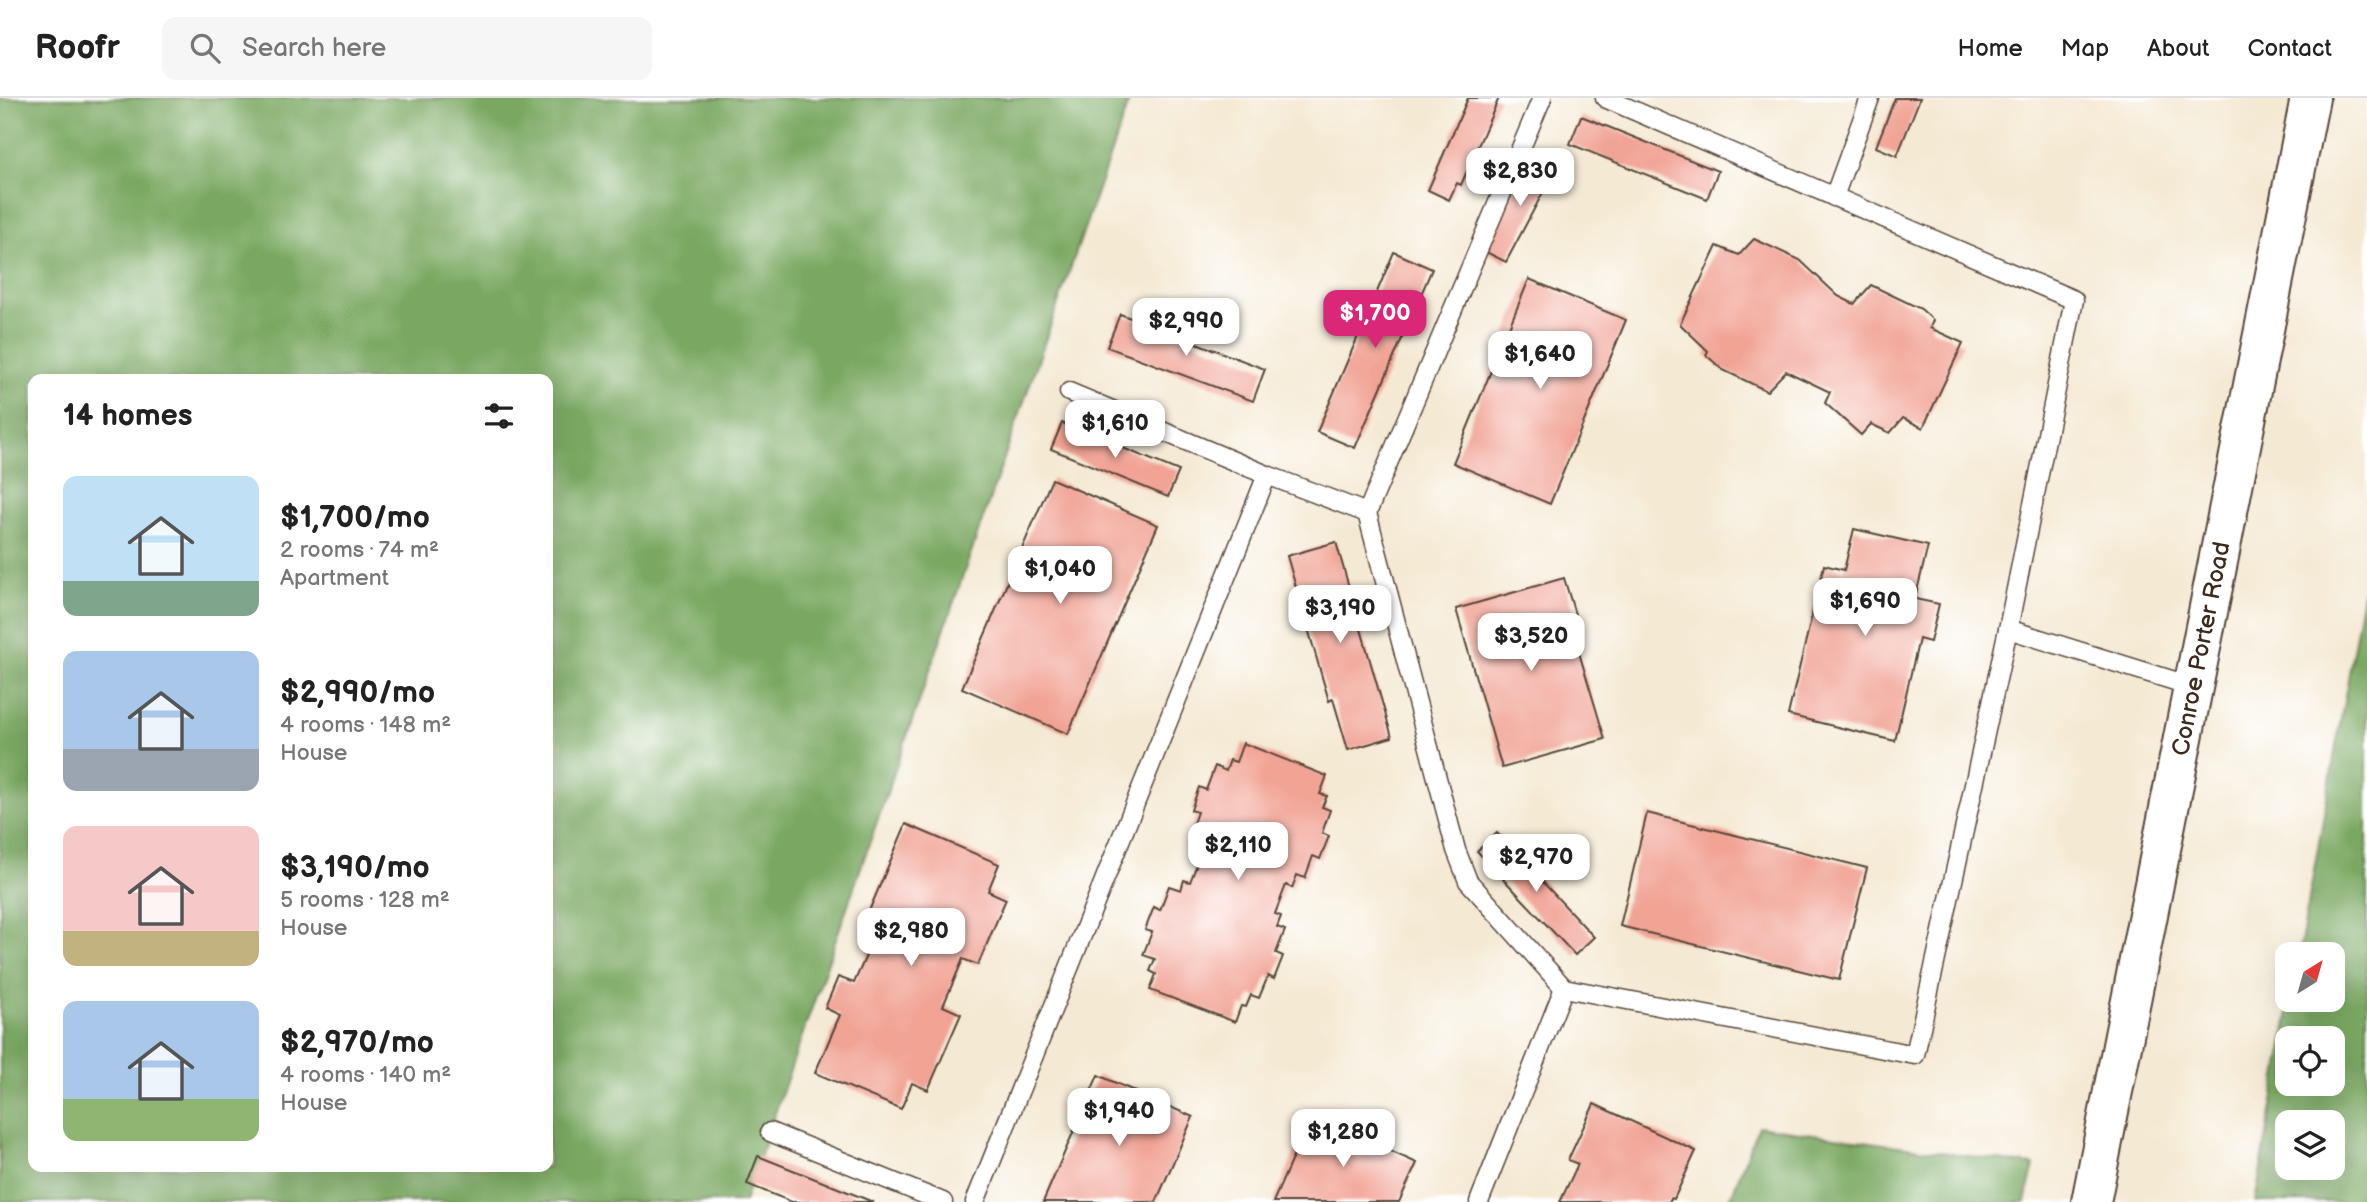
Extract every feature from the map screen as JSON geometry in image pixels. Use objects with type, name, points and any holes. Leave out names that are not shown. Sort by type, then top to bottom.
[{"type":"main road","name":"Conroe Porter Road","points":[[2091,1202],[2310,98]]},
{"type":"lane","points":[[1542,98],[1367,513],[1457,850],[1468,881],[1564,988],[1915,1055],[2008,629],[2074,300],[1605,98]]},
{"type":"lane","points":[[1834,197],[1870,98]]},
{"type":"lane","points":[[1069,392],[1267,475],[1367,513]]},
{"type":"lane","points":[[975,1202],[1267,475]]},
{"type":"lane","points":[[2008,629],[2194,687]]},
{"type":"lane","points":[[1479,1202],[1564,988]]},
{"type":"lane","points":[[770,1132],[943,1202]]},
{"type":"green space","points":[[0,98],[1130,98],[744,1202],[0,1202]]},
{"type":"green space","points":[[2367,572],[2367,1202],[2255,1202],[2275,1089],[2275,1096],[2345,1096],[2345,1026],[2286,1026],[2289,1012],[2345,1012],[2345,942],[2301,942]]},
{"type":"green space","points":[[1758,1126],[2034,1165],[2025,1202],[1729,1202]]},
{"type":"building","points":[[1468,98],[1499,98],[1461,185],[1457,183],[1449,200],[1428,190]]},
{"type":"building","points":[[1895,98],[1920,98],[1897,156],[1876,147]]},
{"type":"building","points":[[1581,116],[1718,171],[1707,199],[1570,144]]},
{"type":"building","points":[[1533,154],[1557,166],[1506,262],[1482,250]]},
{"type":"building","points":[[1754,239],[1800,260],[1838,296],[1854,304],[1871,285],[1921,309],[1933,320],[1930,328],[1963,343],[1923,428],[1903,418],[1890,433],[1871,424],[1861,435],[1825,403],[1830,392],[1786,371],[1767,391],[1723,370],[1706,355],[1708,351],[1680,324],[1717,246],[1739,255]]},
{"type":"building","points":[[1394,252],[1432,269],[1355,448],[1317,432]]},
{"type":"building","points":[[1529,279],[1626,320],[1550,504],[1453,463]]},
{"type":"building","points":[[1120,314],[1265,369],[1253,401],[1107,347]]},
{"type":"building","points":[[1062,423],[1179,471],[1168,497],[1051,449]]},
{"type":"building","points":[[1052,479],[1158,525],[1068,734],[962,688]]},
{"type":"building","points":[[1854,529],[1928,546],[1915,599],[1939,604],[1930,642],[1919,639],[1895,741],[1788,715],[1824,565],[1844,570]]},
{"type":"building","points":[[1336,542],[1392,737],[1348,750],[1333,699],[1329,701],[1287,556]]},
{"type":"building","points":[[1564,578],[1581,634],[1574,636],[1605,739],[1502,768],[1456,609]]},
{"type":"building","points":[[1243,743],[1327,776],[1320,794],[1327,796],[1322,807],[1330,810],[1322,833],[1329,836],[1320,859],[1313,856],[1305,878],[1297,875],[1292,888],[1286,885],[1275,914],[1281,916],[1277,927],[1285,930],[1276,953],[1283,956],[1274,979],[1268,976],[1259,998],[1251,995],[1246,1007],[1241,1006],[1235,1022],[1150,990],[1156,974],[1150,971],[1155,959],[1143,955],[1152,932],[1145,930],[1154,907],[1160,910],[1169,886],[1181,890],[1184,880],[1190,882],[1201,854],[1196,852],[1201,839],[1189,835],[1197,812],[1191,810],[1199,787],[1206,790],[1215,766],[1226,771],[1230,760],[1236,762]]},
{"type":"building","points":[[1647,813],[1867,868],[1839,980],[1620,926]]},
{"type":"building","points":[[906,824],[999,864],[988,891],[1006,899],[978,965],[963,959],[943,1006],[961,1014],[928,1090],[912,1083],[901,1109],[815,1073],[840,1015],[825,1008],[838,977],[854,983],[877,931],[863,925]]},
{"type":"building","points":[[1497,833],[1594,937],[1575,955],[1477,851]]},
{"type":"building","points":[[1098,1075],[1193,1117],[1156,1202],[1043,1202]]},
{"type":"building","points":[[1594,1104],[1696,1151],[1674,1199],[1671,1198],[1669,1202],[1560,1202],[1578,1164],[1568,1160]]},
{"type":"building","points":[[1311,1116],[1417,1163],[1399,1202],[1273,1202]]},
{"type":"building","points":[[758,1156],[873,1202],[792,1202],[747,1184]]}]
